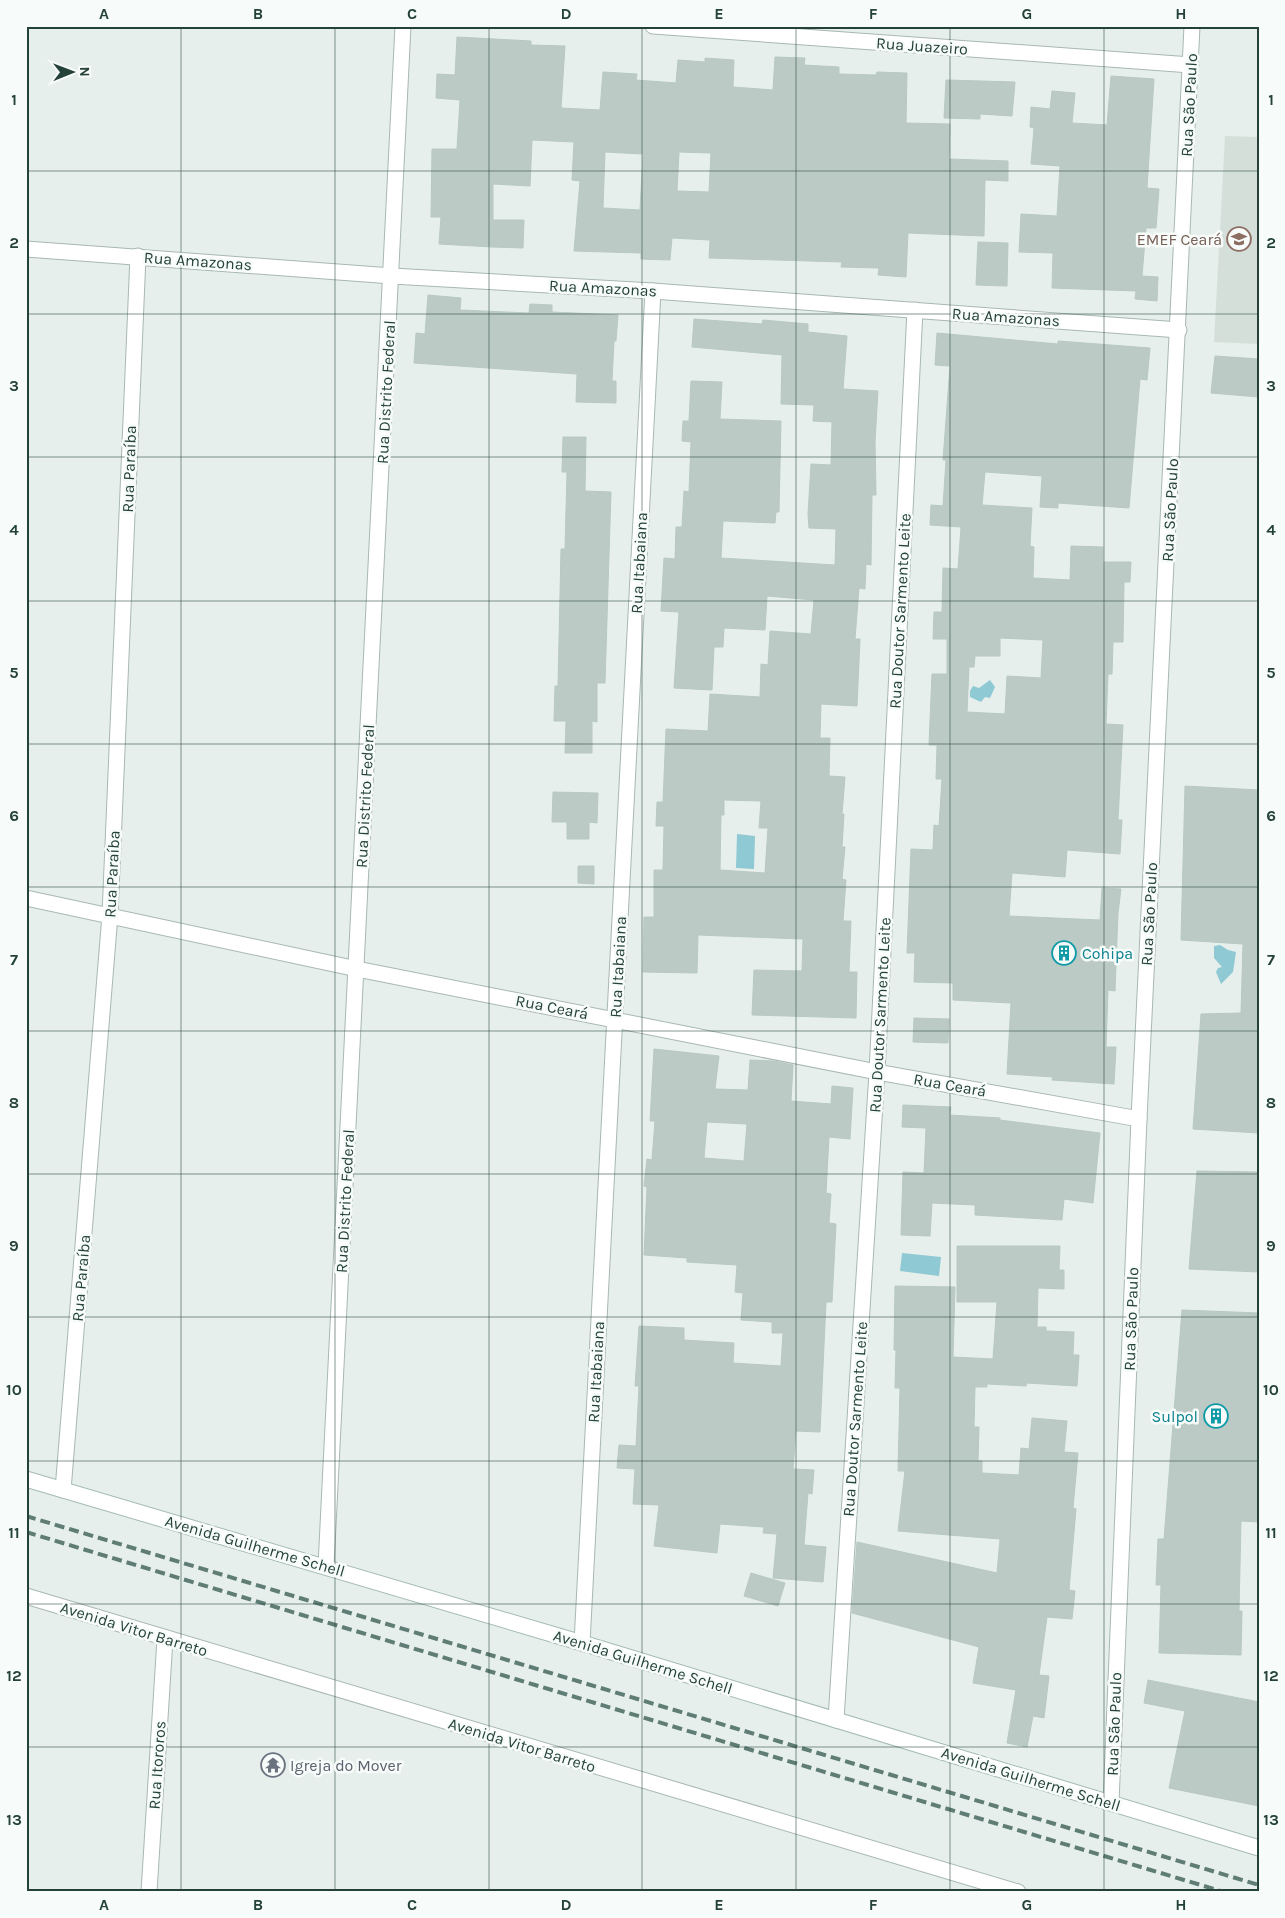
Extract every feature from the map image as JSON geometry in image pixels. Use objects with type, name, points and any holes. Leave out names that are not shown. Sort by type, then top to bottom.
[{"type":"street","name":"Rua Distrito Federal","points":[[326,1566],[403,26]]},
{"type":"street","name":"Rua Juazeiro","points":[[653,26],[1191,65]]},
{"type":"street","name":"Rua São Paulo","points":[[1111,1803],[1139,1119],[1179,330],[1192,26]]},
{"type":"street","name":"Rua Amazonas","points":[[26,249],[392,276],[653,291],[1179,330]]},
{"type":"street","name":"Rua Paraíba","points":[[63,1490],[110,915],[138,256]]},
{"type":"street","name":"Rua Itabaiana","points":[[582,1643],[653,291]]},
{"type":"street","name":"Rua Doutor Sarmento Leite","points":[[836,1720],[877,1072],[915,310]]},
{"type":"street","name":"Rua Ceará","points":[[26,898],[357,969],[877,1072],[1139,1119]]},
{"type":"street","name":"Avenida Guilherme Schell","points":[[26,1479],[326,1566],[1259,1848]]},
{"type":"street","name":"Avenida Vitor Barreto","points":[[26,1596],[1018,1892]]},
{"type":"street","name":"Rua Itororos","points":[[149,1892],[165,1638]]},
{"type":"shaded area","name":"EMEF Ceará","points":[[1225,136],[1259,137],[1259,344],[1214,342]]},
{"type":"water","points":[[990,680],[995,687],[990,698],[985,697],[981,702],[970,697],[970,691],[973,686],[979,688]]},
{"type":"water","points":[[737,834],[755,836],[754,869],[736,868]]},
{"type":"water","points":[[1220,945],[1236,952],[1233,972],[1221,984],[1216,972],[1218,968],[1222,967],[1214,958],[1214,946]]},
{"type":"water","points":[[902,1253],[941,1257],[939,1276],[900,1271]]},
{"type":"building","points":[[457,37],[531,41],[531,45],[565,46],[561,108],[600,110],[603,72],[637,74],[636,80],[676,83],[678,60],[705,62],[705,58],[734,60],[733,87],[773,90],[775,57],[805,58],[804,65],[839,67],[839,74],[876,75],[877,72],[907,73],[906,123],[950,124],[949,159],[1008,161],[1008,181],[985,180],[984,236],[908,233],[906,277],[878,275],[879,268],[841,267],[842,262],[709,258],[710,240],[672,238],[670,260],[641,259],[641,253],[574,251],[580,181],[572,180],[574,142],[532,140],[530,186],[493,184],[493,220],[524,220],[523,248],[439,244],[441,217],[431,217],[432,149],[457,149],[460,100],[436,98],[437,74],[455,75]],"holes":[[[605,152],[643,154],[640,210],[603,208]],[[679,152],[711,153],[709,192],[677,191]]]},
{"type":"building","points":[[1111,76],[1154,79],[1147,188],[1159,189],[1156,228],[1146,228],[1142,276],[1158,277],[1157,301],[1135,299],[1136,291],[1052,288],[1053,253],[1019,252],[1021,214],[1057,216],[1060,166],[1031,164],[1034,128],[1030,127],[1031,107],[1050,109],[1052,91],[1075,93],[1072,123],[1107,125]]},
{"type":"building","points":[[946,80],[1015,82],[1012,116],[980,114],[980,119],[944,118]]},
{"type":"building","points":[[978,242],[1008,243],[1007,286],[976,285]]},
{"type":"building","points":[[428,295],[461,298],[460,310],[529,313],[530,304],[552,305],[552,312],[618,315],[616,341],[614,341],[612,381],[616,381],[616,403],[576,402],[577,374],[414,363],[416,333],[425,334]]},
{"type":"building","points":[[694,319],[762,324],[763,320],[808,324],[808,332],[847,336],[843,389],[878,391],[875,441],[876,495],[872,495],[871,565],[866,564],[865,589],[859,588],[855,639],[860,639],[857,706],[821,704],[820,738],[830,738],[829,776],[845,777],[842,814],[844,814],[842,847],[845,847],[842,879],[846,880],[843,921],[851,921],[849,972],[857,972],[856,1018],[752,1015],[754,970],[802,971],[803,939],[698,935],[697,973],[643,972],[644,917],[654,917],[654,870],[663,870],[664,826],[656,826],[657,802],[663,802],[666,729],[708,731],[710,694],[760,697],[761,664],[768,665],[770,631],[811,634],[814,600],[767,596],[765,630],[724,628],[723,647],[714,647],[712,690],[674,688],[679,612],[661,611],[664,558],[675,559],[676,527],[682,527],[684,491],[689,492],[691,442],[682,441],[683,421],[689,421],[691,381],[722,382],[720,419],[781,421],[779,512],[776,512],[775,523],[723,521],[721,558],[835,565],[836,529],[809,528],[808,514],[811,464],[831,465],[832,422],[813,421],[814,405],[781,404],[782,355],[692,347]],"holes":[[[724,800],[761,801],[759,828],[768,828],[765,873],[720,870],[721,815],[724,815]]]},
{"type":"building","points":[[937,333],[1058,344],[1058,341],[1150,348],[1147,380],[1140,379],[1129,508],[1058,503],[1058,508],[1040,507],[1042,476],[985,472],[982,505],[1032,508],[1030,546],[1034,547],[1033,578],[1070,580],[1071,546],[1103,547],[1103,562],[1131,562],[1130,582],[1124,582],[1123,642],[1113,642],[1112,674],[1108,674],[1106,724],[1123,725],[1118,820],[1122,820],[1120,854],[1067,850],[1065,877],[1012,873],[1009,916],[1100,920],[1102,888],[1121,889],[1118,913],[1115,991],[1108,990],[1106,1047],[1116,1047],[1114,1084],[1052,1080],[1053,1077],[1007,1074],[1011,1003],[953,1000],[953,983],[914,982],[915,953],[907,953],[911,849],[933,850],[934,825],[939,826],[942,779],[936,779],[937,745],[929,745],[932,674],[947,674],[947,639],[933,639],[934,612],[942,612],[943,568],[958,569],[961,527],[930,525],[931,505],[943,506],[946,460],[943,460],[950,366],[935,365]],"holes":[[[1000,638],[1043,640],[1041,678],[1007,676],[1005,714],[967,712],[969,667],[974,667],[975,656],[1000,656]]]},
{"type":"building","points":[[1215,356],[1259,359],[1259,397],[1211,393]]},
{"type":"building","points":[[563,437],[586,437],[585,491],[611,492],[605,683],[597,683],[597,722],[592,721],[592,753],[565,753],[566,721],[554,721],[555,686],[558,686],[561,549],[565,549],[567,472],[562,472]]},
{"type":"building","points":[[1185,786],[1259,790],[1259,1133],[1193,1129],[1201,1014],[1241,1013],[1243,944],[1181,940]]},
{"type":"building","points":[[553,792],[598,793],[597,823],[589,822],[589,839],[567,839],[567,822],[552,822]]},
{"type":"building","points":[[578,866],[594,866],[594,884],[578,883]]},
{"type":"building","points":[[914,1018],[949,1019],[948,1043],[913,1042]]},
{"type":"building","points":[[654,1049],[719,1056],[715,1089],[748,1090],[750,1060],[774,1061],[793,1065],[791,1101],[831,1104],[832,1086],[853,1088],[850,1139],[829,1137],[826,1193],[831,1194],[829,1223],[836,1224],[832,1302],[826,1302],[820,1432],[796,1431],[793,1469],[814,1470],[812,1494],[808,1493],[804,1545],[826,1547],[823,1582],[773,1578],[777,1534],[763,1533],[764,1527],[720,1524],[717,1553],[654,1546],[659,1505],[633,1504],[635,1469],[617,1468],[619,1445],[636,1446],[639,1386],[635,1386],[639,1326],[684,1328],[684,1340],[734,1343],[733,1363],[781,1366],[783,1333],[772,1333],[772,1322],[741,1320],[743,1293],[735,1292],[737,1265],[687,1262],[687,1258],[644,1255],[647,1187],[644,1186],[647,1159],[652,1160],[655,1121],[650,1121]],"holes":[[[707,1122],[747,1124],[744,1161],[704,1158]]]},
{"type":"building","points":[[903,1105],[951,1107],[950,1115],[1000,1118],[1000,1120],[1100,1133],[1093,1203],[1064,1199],[1062,1220],[975,1215],[975,1205],[932,1203],[930,1236],[901,1235],[903,1172],[924,1173],[926,1128],[902,1127]]},
{"type":"building","points":[[1197,1171],[1259,1172],[1259,1272],[1189,1269]]},
{"type":"building","points":[[957,1246],[1060,1246],[1059,1270],[1064,1270],[1064,1289],[1038,1288],[1037,1327],[1046,1327],[1046,1331],[1074,1332],[1073,1355],[1079,1355],[1077,1386],[1027,1383],[1026,1386],[987,1384],[987,1387],[975,1387],[974,1427],[979,1427],[978,1461],[982,1461],[982,1473],[1019,1475],[1021,1448],[1029,1449],[1032,1418],[1067,1421],[1064,1452],[1078,1453],[1073,1508],[1076,1509],[1069,1590],[1075,1591],[1072,1619],[1047,1617],[1039,1675],[1049,1676],[1044,1718],[1033,1716],[1027,1747],[1007,1743],[1016,1690],[973,1683],[979,1647],[852,1613],[857,1542],[997,1573],[1000,1539],[898,1531],[905,1471],[898,1471],[900,1388],[895,1388],[895,1286],[955,1287],[953,1357],[993,1359],[997,1302],[957,1302]]},
{"type":"building","name":"Sulpol","points":[[1182,1310],[1259,1313],[1259,1522],[1241,1521],[1239,1611],[1242,1611],[1241,1655],[1159,1653],[1161,1585],[1156,1585],[1158,1539],[1164,1539]]},
{"type":"building","points":[[751,1573],[785,1583],[778,1606],[744,1596]]},
{"type":"building","points":[[1148,1680],[1259,1702],[1259,1806],[1169,1788],[1185,1711],[1144,1703]]},
{"type":"railway","points":[[26,1516],[1259,1885]]},
{"type":"railway","points":[[26,1532],[1224,1892]]},
{"type":"place","name":"EMEF Ceará","points":[[1239,239]]},
{"type":"place","name":"Cohipa","points":[[1064,953]]},
{"type":"place","name":"Sulpol","points":[[1216,1416]]},
{"type":"place","name":"Igreja do Mover","points":[[273,1765]]}]
